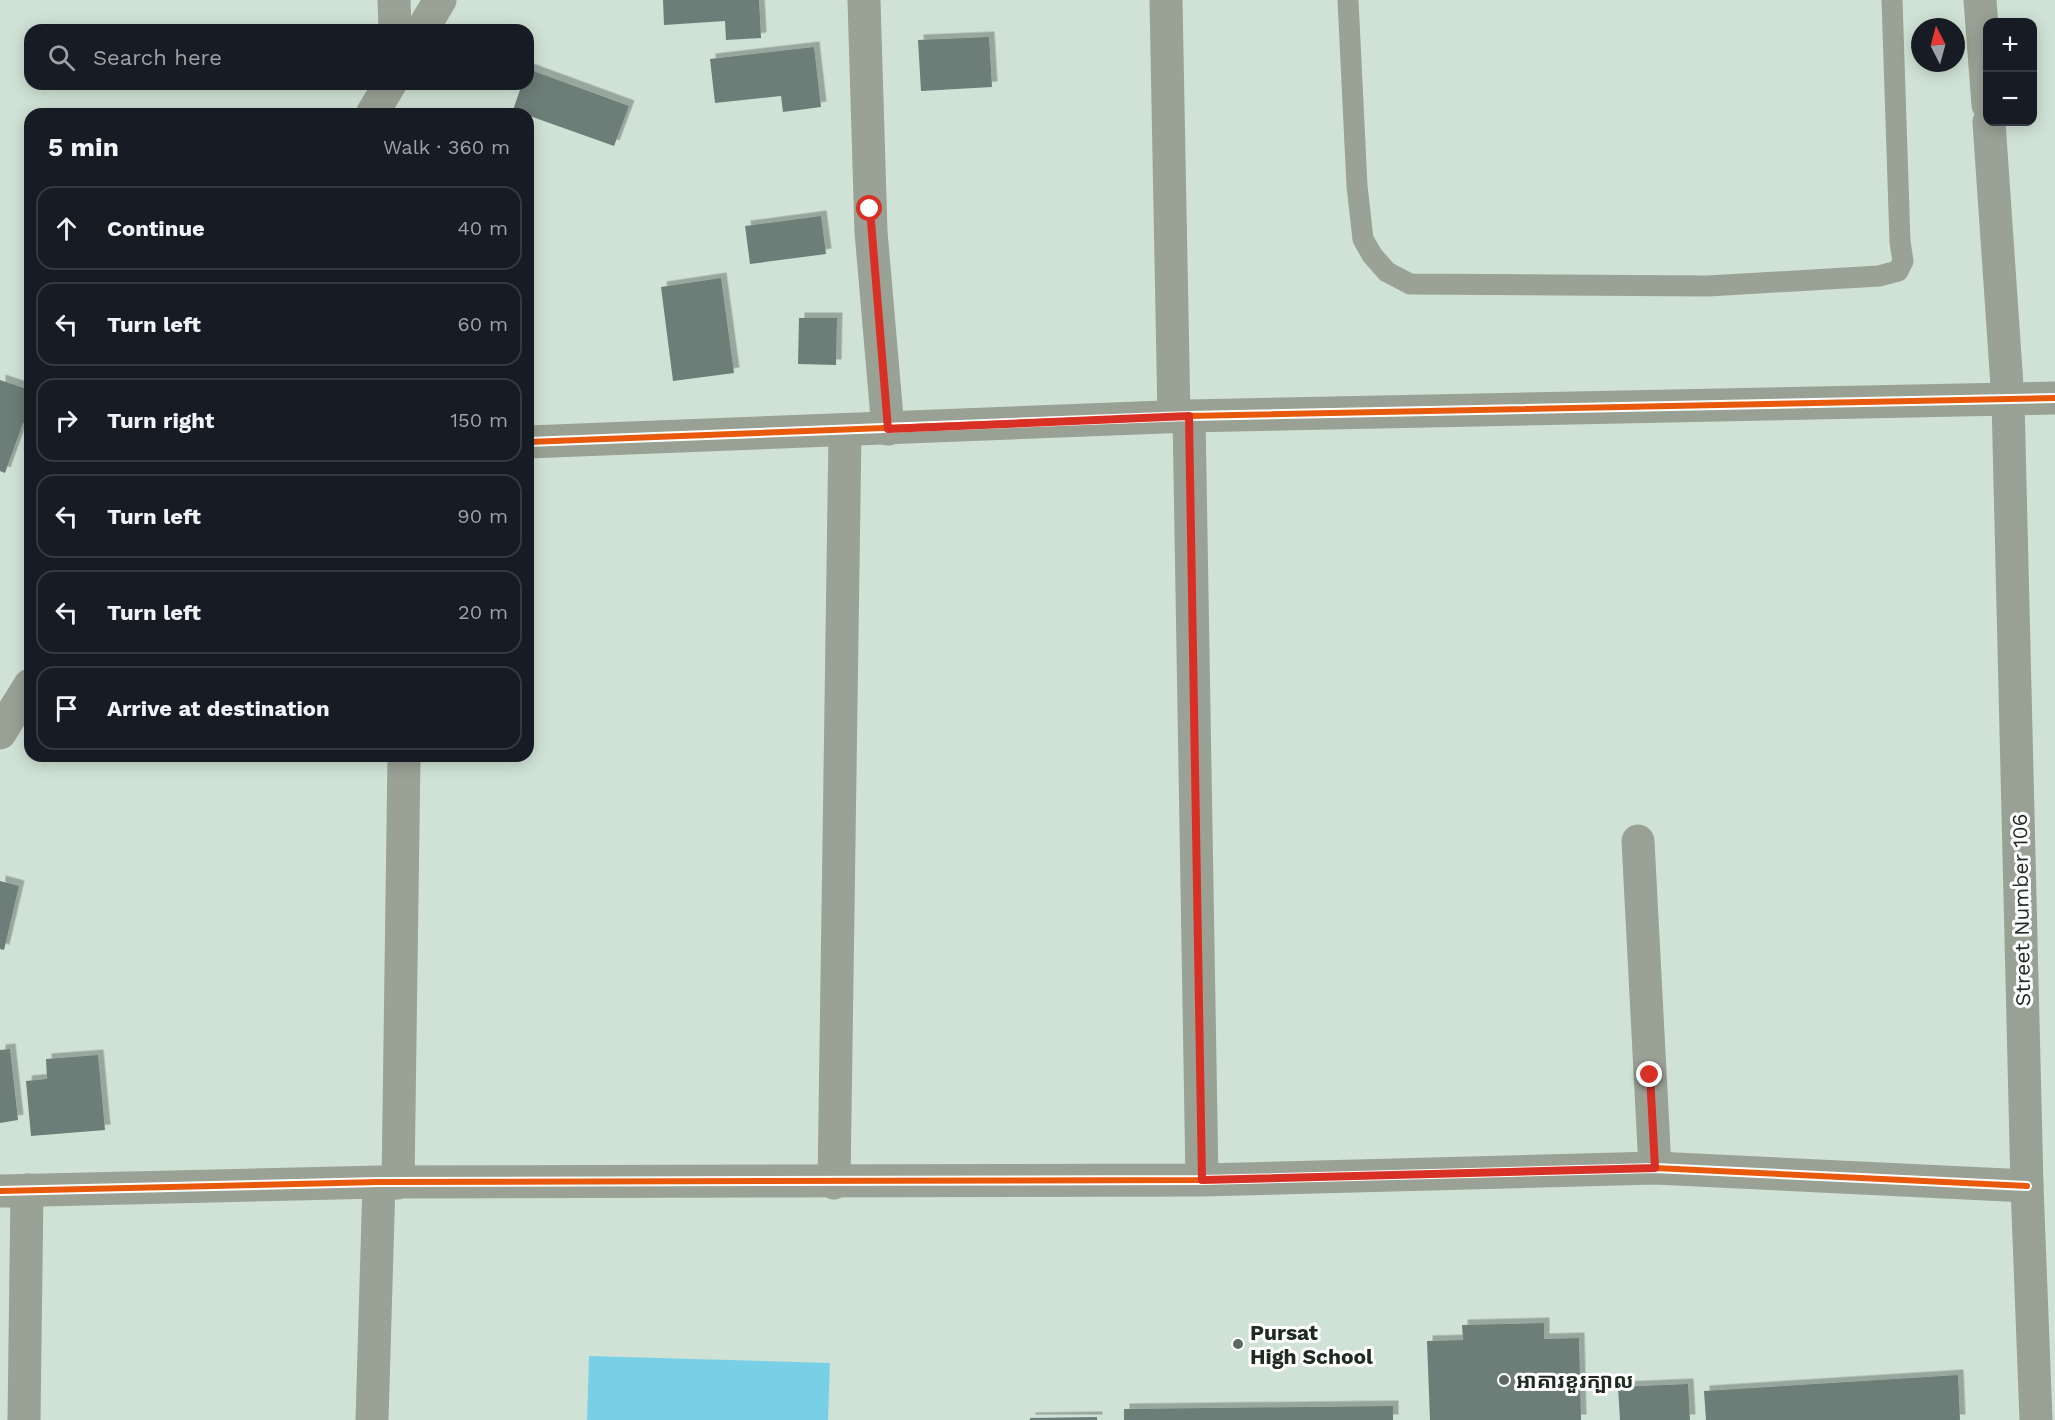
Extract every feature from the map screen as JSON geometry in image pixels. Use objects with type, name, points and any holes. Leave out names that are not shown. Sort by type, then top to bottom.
[{"type":"street","points":[[394,0],[395,24]]},
{"type":"street","points":[[426,24],[440,0]]},
{"type":"street","points":[[864,0],[871,232],[888,429]]},
{"type":"street","points":[[1166,0],[1181,417],[1202,1180]]},
{"type":"street","points":[[1980,0],[1985,72]]},
{"type":"street","points":[[376,108],[386,90]]},
{"type":"street","points":[[1989,126],[2008,400]]},
{"type":"street","points":[[534,442],[1181,417],[2055,398]]},
{"type":"street","name":"Street Number 106","points":[[2008,400],[2027,1186],[2036,1420]]},
{"type":"street","points":[[834,1183],[845,431]]},
{"type":"street","points":[[0,733],[24,695]]},
{"type":"street","points":[[372,1420],[388,1183],[404,762]]},
{"type":"street","points":[[1638,841],[1655,1168]]},
{"type":"street","points":[[24,1420],[14,1191],[388,1183],[1202,1180],[1655,1168],[2027,1186]]},
{"type":"lane","points":[[1348,0],[1357,186],[1364,238],[1372,255],[1387,272],[1410,284],[1696,286],[1879,276],[1898,271],[1903,261],[1900,242],[1892,0]]},
{"type":"water","points":[[589,1356],[830,1363],[828,1420],[587,1420]]},
{"type":"building","points":[[663,0],[759,0],[761,38],[726,40],[725,21],[664,25]]},
{"type":"building","points":[[989,37],[992,87],[921,91],[918,40]]},
{"type":"building","points":[[814,47],[821,107],[783,112],[781,96],[715,103],[710,59]]},
{"type":"building","points":[[534,71],[629,106],[614,146],[534,117],[534,108],[514,108],[520,90],[534,90]]},
{"type":"building","points":[[821,216],[826,254],[750,264],[745,226]]},
{"type":"building","points":[[721,278],[734,373],[673,381],[661,287]]},
{"type":"building","points":[[799,318],[837,318],[836,365],[798,364]]},
{"type":"building","points":[[0,380],[24,388],[24,423],[5,473],[0,471]]},
{"type":"building","points":[[0,881],[19,886],[4,950],[0,949]]},
{"type":"building","points":[[10,1049],[18,1120],[0,1123],[0,1050]]},
{"type":"building","points":[[98,1055],[105,1130],[31,1136],[26,1081],[47,1079],[46,1059]]},
{"type":"building","name":"អាគារខួរក្បាល","points":[[1544,1323],[1544,1339],[1579,1338],[1581,1420],[1430,1420],[1427,1341],[1463,1340],[1462,1325]]},
{"type":"building","points":[[1958,1375],[1960,1420],[1706,1420],[1704,1391]]},
{"type":"building","points":[[1688,1384],[1690,1420],[1620,1420],[1618,1387]]},
{"type":"building","points":[[1393,1406],[1393,1420],[1124,1420],[1124,1409]]},
{"type":"building","points":[[1097,1417],[1097,1420],[1030,1420],[1030,1418]]},
{"type":"cycle path","points":[[534,442],[1189,416],[2055,398]]},
{"type":"cycle path","points":[[0,1191],[379,1182],[1202,1180],[1655,1168],[2027,1186]]},
{"type":"place","name":"Pursat High School","points":[[1238,1344]]},
{"type":"place","name":"អាគារខួរក្បាល","points":[[1504,1380]]},
{"type":"route","points":[[870,209],[888,429],[1189,416],[1202,1180],[1655,1168],[1650,1075]]}]
